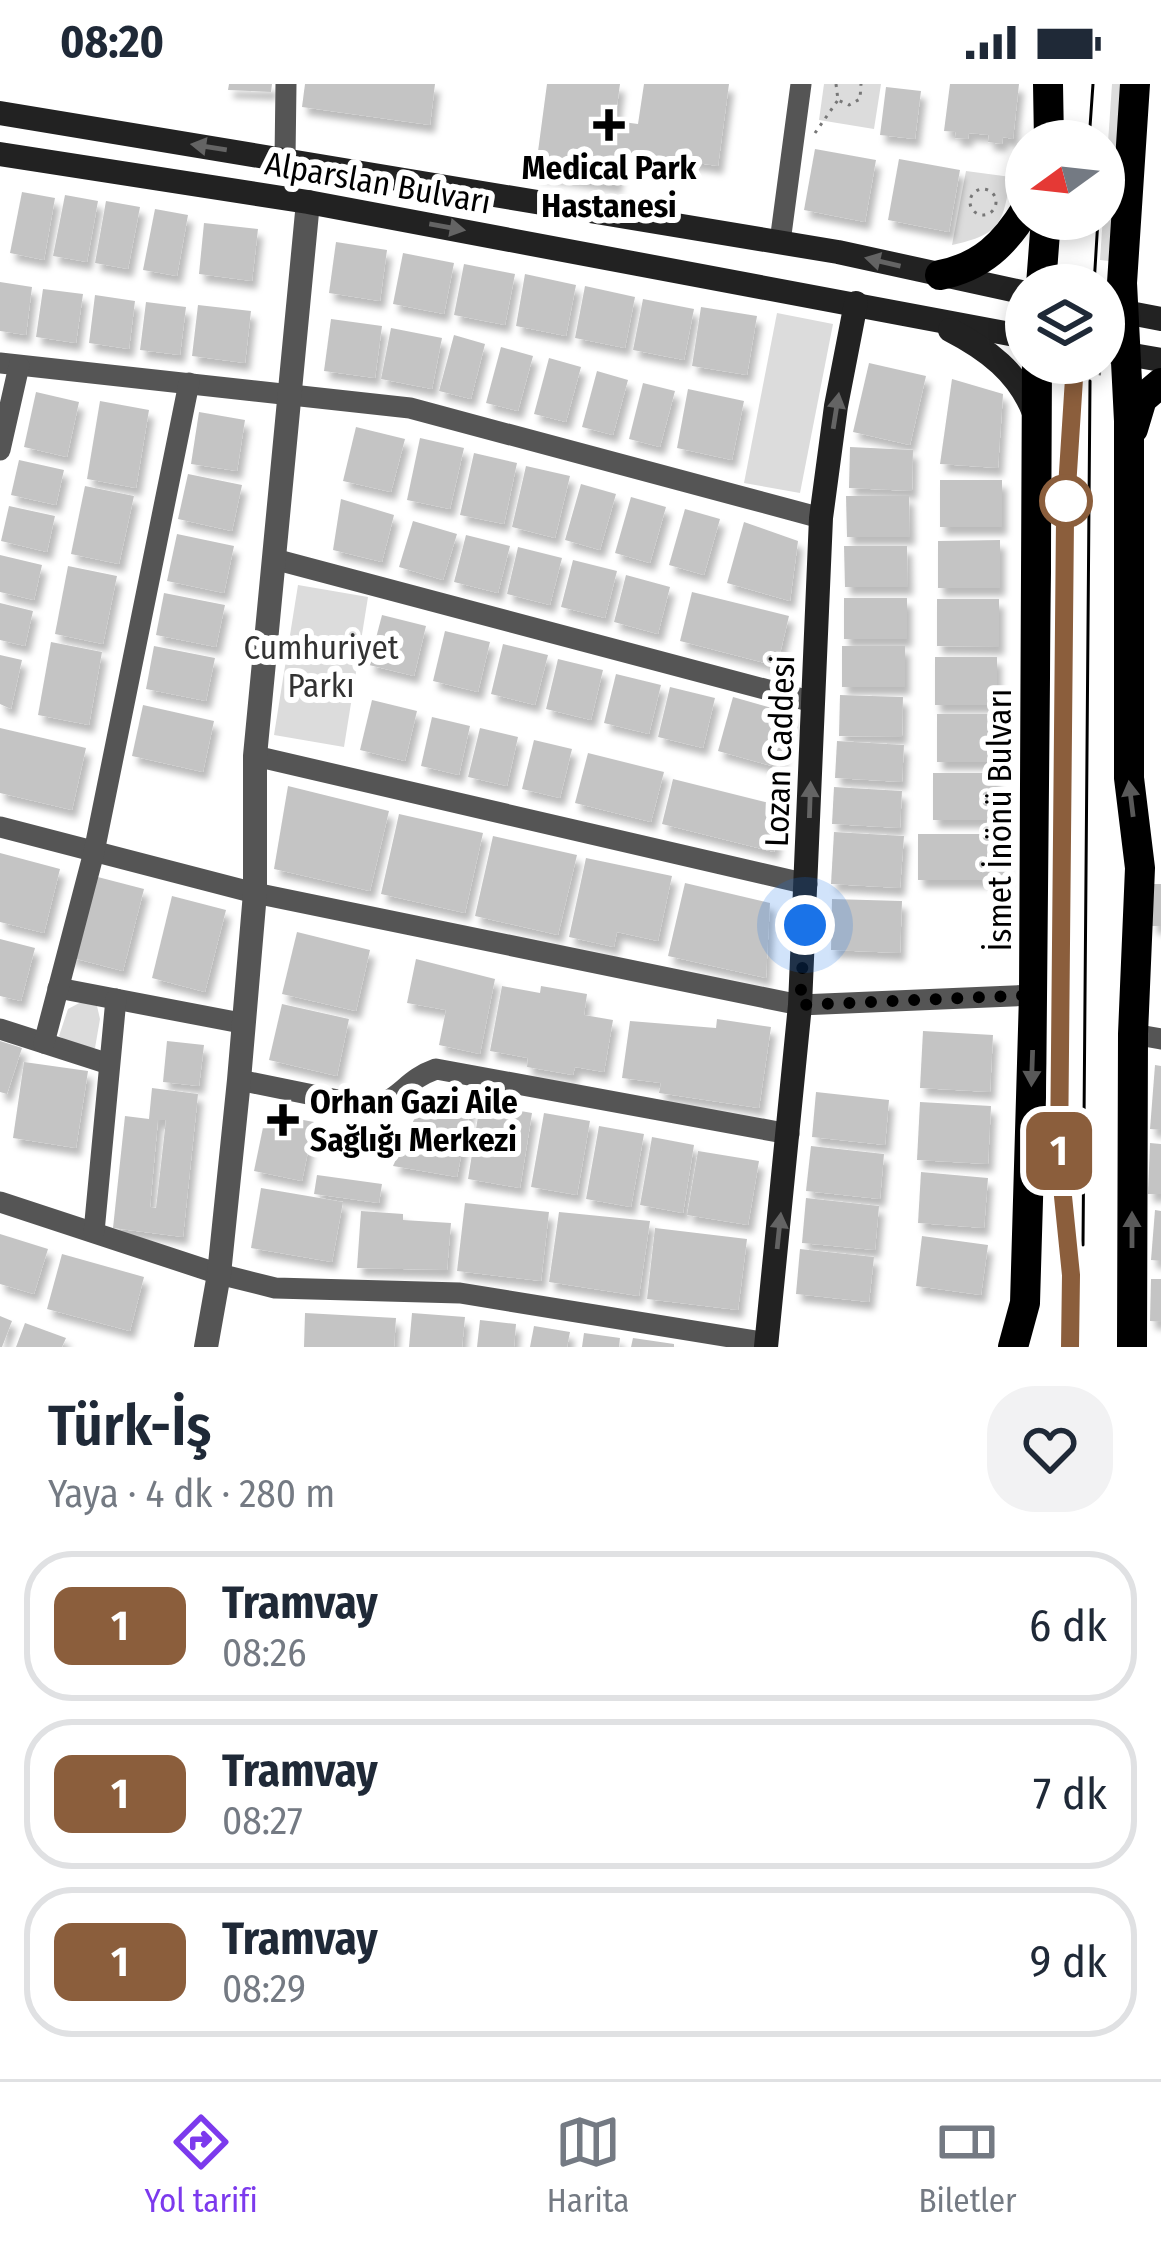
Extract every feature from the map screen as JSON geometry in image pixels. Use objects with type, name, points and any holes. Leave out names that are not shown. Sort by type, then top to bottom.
[{"type":"main road","points":[[1048,84],[1049,120]]},
{"type":"main road","points":[[1123,264],[1135,84]]},
{"type":"main road","name":"Alparslan Bulvarı","points":[[0,113],[780,242],[1005,289]]},
{"type":"main road","name":"Alparslan Bulvarı","points":[[0,154],[308,202],[1005,333]]},
{"type":"main road","points":[[285,160],[308,202]]},
{"type":"main road","points":[[940,275],[979,263],[1005,238]]},
{"type":"main road","name":"Lozan Caddesi","points":[[766,1345],[800,1005],[821,518],[856,303]]},
{"type":"main road","points":[[1125,312],[1161,319]]},
{"type":"main road","points":[[921,316],[987,350],[1020,383],[1036,421]]},
{"type":"main road","points":[[1125,360],[1161,360]]},
{"type":"main road","points":[[1130,453],[1142,399],[1161,383]]},
{"type":"main road","name":"İsmet İnönü Bulvarı","points":[[1013,1347],[1024,1303],[1034,995],[1037,384]]},
{"type":"main road","points":[[1121,384],[1130,453],[1129,778],[1150,868],[1132,1347]]},
{"type":"street","points":[[285,160],[286,84]]},
{"type":"street","points":[[780,242],[801,84]]},
{"type":"street","points":[[206,1347],[219,1274],[239,1080],[255,893],[255,756],[308,202]]},
{"type":"street","points":[[0,450],[10,364],[431,413],[821,518]]},
{"type":"street","points":[[44,1043],[94,852],[189,383]]},
{"type":"street","points":[[274,559],[813,702]]},
{"type":"street","points":[[255,756],[808,884]]},
{"type":"street","points":[[0,827],[255,893],[800,1005],[1034,995]]},
{"type":"street","points":[[58,988],[241,1023]]},
{"type":"street","points":[[94,1232],[116,999]]},
{"type":"street","points":[[0,1029],[109,1064]]},
{"type":"street","points":[[239,1080],[372,1107],[393,1101],[412,1078],[436,1069],[789,1134]]},
{"type":"street","points":[[0,1202],[275,1288],[460,1293],[766,1345]]},
{"type":"path","points":[[795,131],[818,133],[838,100],[836,84]]},
{"type":"path","points":[[838,100],[856,103],[863,93],[861,84]]},
{"type":"path","points":[[987,190],[996,204],[982,215],[973,210],[971,199],[976,191],[987,190]]},
{"type":"green space","points":[[824,84],[881,84],[874,129],[819,120]]},
{"type":"green space","points":[[1112,84],[1123,84],[1120,120],[1110,120]]},
{"type":"green space","points":[[966,171],[1005,176],[1005,206],[997,224],[981,236],[952,245]]},
{"type":"green space","points":[[1101,240],[1111,240],[1109,261],[1100,260]]},
{"type":"green space","points":[[777,313],[833,324],[800,493],[744,483]]},
{"type":"green space","name":"Cumhuriyet Parkı","points":[[298,585],[368,597],[344,747],[274,735]]},
{"type":"green space","points":[[83,1001],[97,1006],[100,1019],[95,1048],[80,1049],[59,1036],[68,1009]]},
{"type":"building","points":[[229,84],[272,84],[271,92],[228,90]]},
{"type":"building","points":[[305,84],[435,84],[430,125],[302,107]]},
{"type":"building","points":[[547,84],[620,84],[615,121],[638,124],[644,84],[729,84],[718,166],[621,152],[617,185],[535,174]]},
{"type":"building","points":[[950,84],[1019,84],[1015,120],[1005,120],[1002,144],[988,142],[989,135],[969,133],[968,139],[955,138],[956,132],[944,131]]},
{"type":"building","points":[[886,87],[921,91],[915,139],[880,135]]},
{"type":"building","points":[[815,149],[876,160],[865,222],[804,210]]},
{"type":"building","points":[[899,159],[960,170],[949,232],[888,220]]},
{"type":"building","points":[[22,192],[55,198],[44,260],[10,253]]},
{"type":"building","points":[[65,195],[98,201],[87,262],[53,256]]},
{"type":"building","points":[[106,201],[140,207],[128,269],[95,263]]},
{"type":"building","points":[[155,209],[188,215],[177,276],[143,270]]},
{"type":"building","points":[[204,223],[258,229],[252,281],[199,274]]},
{"type":"building","points":[[336,242],[387,250],[380,301],[329,293]]},
{"type":"building","points":[[403,253],[454,263],[444,314],[393,304]]},
{"type":"building","points":[[464,264],[515,274],[505,325],[454,315]]},
{"type":"building","points":[[525,274],[576,285],[566,336],[516,326]]},
{"type":"building","points":[[0,282],[32,287],[26,335],[0,331]]},
{"type":"building","points":[[585,286],[635,297],[625,348],[575,338]]},
{"type":"building","points":[[43,289],[83,294],[76,343],[36,337]]},
{"type":"building","points":[[95,295],[135,301],[129,349],[89,343]]},
{"type":"building","points":[[643,299],[694,309],[684,360],[633,350]]},
{"type":"building","points":[[146,302],[186,307],[180,355],[140,350]]},
{"type":"building","points":[[198,305],[251,311],[245,363],[192,356]]},
{"type":"building","points":[[701,307],[757,316],[747,375],[692,366]]},
{"type":"building","points":[[331,319],[382,326],[375,378],[324,371]]},
{"type":"building","points":[[391,328],[442,338],[432,389],[381,379]]},
{"type":"building","points":[[454,335],[485,344],[471,399],[439,391]]},
{"type":"building","points":[[501,347],[533,356],[518,411],[486,403]]},
{"type":"building","points":[[549,358],[581,367],[566,422],[534,414]]},
{"type":"building","points":[[869,363],[926,376],[910,445],[853,432]]},
{"type":"building","points":[[597,371],[628,380],[613,435],[582,427]]},
{"type":"building","points":[[952,379],[1003,394],[998,468],[940,464]]},
{"type":"building","points":[[643,383],[675,391],[660,447],[629,439]]},
{"type":"building","points":[[688,389],[744,401],[732,460],[677,448]]},
{"type":"building","points":[[36,392],[79,402],[67,457],[24,447]]},
{"type":"building","points":[[100,401],[149,410],[136,488],[87,479]]},
{"type":"building","points":[[199,412],[245,420],[237,471],[191,464]]},
{"type":"building","points":[[356,427],[405,439],[391,492],[343,481]]},
{"type":"building","points":[[420,438],[464,448],[450,509],[407,500]]},
{"type":"building","points":[[850,447],[913,450],[912,491],[849,488]]},
{"type":"building","points":[[474,453],[517,463],[504,524],[460,515]]},
{"type":"building","points":[[19,460],[64,470],[56,505],[11,495]]},
{"type":"building","points":[[526,466],[570,476],[555,538],[512,527]]},
{"type":"building","points":[[188,474],[242,485],[232,531],[178,519]]},
{"type":"building","points":[[940,480],[1002,480],[1002,527],[940,527]]},
{"type":"building","points":[[581,484],[616,494],[600,550],[565,540]]},
{"type":"building","points":[[85,486],[134,496],[119,564],[71,554]]},
{"type":"building","points":[[846,496],[909,496],[910,537],[847,537]]},
{"type":"building","points":[[631,497],[666,507],[650,563],[615,553]]},
{"type":"building","points":[[341,499],[394,515],[382,562],[333,550]]},
{"type":"building","points":[[9,506],[55,516],[47,552],[1,541]]},
{"type":"building","points":[[685,509],[720,519],[704,575],[669,565]]},
{"type":"building","points":[[413,521],[457,534],[443,580],[399,567]]},
{"type":"building","points":[[744,522],[798,541],[790,601],[727,583]]},
{"type":"building","points":[[177,534],[234,546],[224,593],[167,581]]},
{"type":"building","points":[[466,535],[510,546],[498,593],[454,582]]},
{"type":"building","points":[[1000,540],[1000,588],[938,588],[938,541]]},
{"type":"building","points":[[844,546],[907,546],[908,587],[845,587]]},
{"type":"building","points":[[518,547],[562,558],[550,605],[507,594]]},
{"type":"building","points":[[0,555],[42,565],[34,600],[0,592]]},
{"type":"building","points":[[573,560],[617,571],[605,618],[561,607]]},
{"type":"building","points":[[68,566],[117,576],[103,644],[55,634]]},
{"type":"building","points":[[626,575],[670,587],[658,634],[614,622]]},
{"type":"building","points":[[692,592],[789,616],[777,666],[680,641]]},
{"type":"building","points":[[164,593],[225,605],[216,647],[156,635]]},
{"type":"building","points":[[844,598],[907,598],[907,639],[844,639]]},
{"type":"building","points":[[937,599],[999,599],[999,647],[937,646]]},
{"type":"building","points":[[0,603],[33,611],[25,646],[0,640]]},
{"type":"building","points":[[382,615],[426,626],[414,676],[369,665]]},
{"type":"building","points":[[445,631],[490,642],[478,692],[433,681]]},
{"type":"building","points":[[51,642],[102,652],[89,725],[38,715]]},
{"type":"building","points":[[503,644],[548,655],[535,705],[491,694]]},
{"type":"building","points":[[154,646],[215,658],[206,701],[146,689]]},
{"type":"building","points":[[842,646],[905,646],[905,687],[842,687]]},
{"type":"building","points":[[0,655],[22,660],[11,709],[0,704]]},
{"type":"building","points":[[935,657],[997,657],[997,705],[935,705]]},
{"type":"building","points":[[558,659],[603,670],[591,720],[546,709]]},
{"type":"building","points":[[616,674],[661,685],[649,734],[604,723]]},
{"type":"building","points":[[670,687],[715,698],[703,748],[658,737]]},
{"type":"building","points":[[840,695],[903,697],[902,737],[839,736]]},
{"type":"building","points":[[733,697],[793,714],[779,768],[718,751]]},
{"type":"building","points":[[372,700],[417,711],[405,761],[360,750]]},
{"type":"building","points":[[143,705],[214,721],[203,772],[132,756]]},
{"type":"building","points":[[937,714],[999,714],[999,762],[937,762]]},
{"type":"building","points":[[432,717],[470,726],[459,775],[421,766]]},
{"type":"building","points":[[0,728],[86,748],[72,810],[0,793]]},
{"type":"building","points":[[480,728],[518,737],[507,786],[468,777]]},
{"type":"building","points":[[534,740],[572,749],[560,798],[522,789]]},
{"type":"building","points":[[837,741],[904,745],[902,782],[835,778]]},
{"type":"building","points":[[588,753],[664,772],[651,822],[575,803]]},
{"type":"building","points":[[933,773],[995,773],[995,820],[933,820]]},
{"type":"building","points":[[673,779],[785,807],[774,852],[662,824]]},
{"type":"building","points":[[288,786],[389,811],[370,891],[274,869]]},
{"type":"building","points":[[834,787],[902,791],[900,828],[832,824]]},
{"type":"building","points":[[399,814],[483,833],[465,913],[381,894]]},
{"type":"building","points":[[834,832],[904,836],[900,888],[831,884]]},
{"type":"building","points":[[918,834],[1005,834],[1006,880],[918,880]]},
{"type":"building","points":[[493,836],[577,855],[558,935],[475,916]]},
{"type":"building","points":[[0,853],[60,869],[44,933],[0,922]]},
{"type":"building","points":[[586,858],[672,876],[658,941],[617,932],[614,947],[569,937]]},
{"type":"building","points":[[90,875],[144,889],[123,971],[69,957]]},
{"type":"building","points":[[685,883],[770,903],[766,978],[668,956]]},
{"type":"building","points":[[1153,884],[1161,884],[1161,926],[1152,926]]},
{"type":"building","points":[[172,896],[226,910],[205,992],[152,978]]},
{"type":"building","points":[[832,899],[902,901],[900,953],[831,950]]},
{"type":"building","points":[[297,932],[370,950],[356,1011],[282,994]]},
{"type":"building","points":[[0,939],[35,948],[21,1001],[0,996]]},
{"type":"building","points":[[416,959],[495,979],[480,1054],[439,1045],[446,1010],[407,1003]]},
{"type":"building","points":[[502,986],[540,993],[541,986],[587,994],[584,1015],[613,1020],[604,1072],[575,1067],[573,1075],[527,1067],[528,1058],[490,1051]]},
{"type":"building","points":[[282,1004],[349,1019],[337,1076],[269,1060]]},
{"type":"building","points":[[717,1019],[771,1027],[759,1108],[659,1093],[661,1083],[622,1078],[630,1021],[716,1028]]},
{"type":"building","points":[[923,1031],[993,1035],[990,1092],[920,1088]]},
{"type":"building","points":[[0,1041],[22,1048],[7,1094],[0,1092]]},
{"type":"building","points":[[167,1041],[204,1045],[199,1086],[163,1082]]},
{"type":"building","points":[[24,1062],[88,1071],[76,1148],[13,1138]]},
{"type":"building","points":[[1155,1065],[1161,1066],[1161,1130],[1150,1129]]},
{"type":"building","points":[[152,1088],[198,1094],[183,1237],[113,1228],[125,1116],[149,1119]],"holes":[[[158,1120],[166,1120],[156,1208],[150,1207]]]},
{"type":"building","points":[[816,1092],[889,1100],[885,1145],[812,1137]]},
{"type":"building","points":[[426,1093],[471,1106],[457,1177],[393,1166]]},
{"type":"building","points":[[920,1102],[991,1106],[988,1164],[917,1160]]},
{"type":"building","points":[[480,1104],[532,1113],[520,1188],[468,1179]]},
{"type":"building","points":[[266,1113],[314,1122],[302,1181],[254,1171]]},
{"type":"building","points":[[544,1113],[590,1121],[577,1195],[531,1187]]},
{"type":"building","points":[[599,1126],[644,1134],[631,1207],[586,1199]]},
{"type":"building","points":[[652,1137],[694,1145],[683,1213],[640,1205]]},
{"type":"building","points":[[1150,1143],[1161,1144],[1161,1194],[1148,1194]]},
{"type":"building","points":[[811,1146],[884,1154],[880,1199],[806,1191]]},
{"type":"building","points":[[698,1151],[759,1161],[748,1225],[687,1215]]},
{"type":"building","points":[[921,1172],[988,1178],[984,1228],[918,1223]]},
{"type":"building","points":[[317,1175],[382,1184],[379,1203],[314,1194]]},
{"type":"building","points":[[261,1188],[343,1202],[332,1262],[251,1248]]},
{"type":"building","points":[[806,1198],[879,1206],[875,1250],[802,1243]]},
{"type":"building","points":[[465,1203],[549,1212],[541,1281],[457,1271]]},
{"type":"building","points":[[1155,1210],[1161,1211],[1161,1261],[1151,1260]]},
{"type":"building","points":[[361,1211],[451,1223],[447,1270],[357,1268]]},
{"type":"building","points":[[559,1212],[650,1221],[639,1296],[549,1282]]},
{"type":"building","points":[[655,1228],[747,1239],[738,1310],[647,1299]]},
{"type":"building","points":[[0,1234],[48,1249],[34,1294],[0,1284]]},
{"type":"building","points":[[922,1236],[988,1245],[981,1295],[916,1286]]},
{"type":"building","points":[[800,1249],[874,1257],[869,1302],[796,1294]]},
{"type":"building","points":[[62,1254],[144,1277],[130,1331],[47,1309]]},
{"type":"building","points":[[1151,1279],[1161,1279],[1161,1322],[1150,1321]]},
{"type":"building","points":[[305,1313],[396,1318],[394,1347],[304,1347]]},
{"type":"building","points":[[412,1313],[465,1317],[462,1347],[409,1347]]},
{"type":"building","points":[[0,1316],[12,1321],[2,1347],[0,1347]]},
{"type":"building","points":[[480,1320],[516,1324],[514,1347],[477,1347]]},
{"type":"building","points":[[25,1323],[66,1338],[62,1347],[16,1347]]},
{"type":"building","points":[[534,1326],[570,1332],[567,1347],[530,1347]]},
{"type":"building","points":[[584,1333],[620,1338],[619,1347],[582,1347]]},
{"type":"building","points":[[633,1338],[674,1344],[674,1347],[631,1347]]},
{"type":"tram line","points":[[1090,120],[1093,84]]},
{"type":"tram line","points":[[1095,264],[1097,240]]},
{"type":"tram line","points":[[1070,1347],[1071,1275],[1059,1157],[1065,519],[1074,384]]},
{"type":"tram line","name":"1","points":[[1070,1347],[1071,1275],[1059,1157],[1065,519],[1074,384]]},
{"type":"tram line","points":[[1083,1245],[1090,384]]},
{"type":"place","name":"Medical Park Hastanesi","points":[[609,125]]},
{"type":"place","name":"Orhan Gazi Aile Sağlığı Merkezi","points":[[283,1120]]},
{"type":"route","points":[[805,925],[800,1005],[1034,995],[1036,516],[1066,501]]}]
